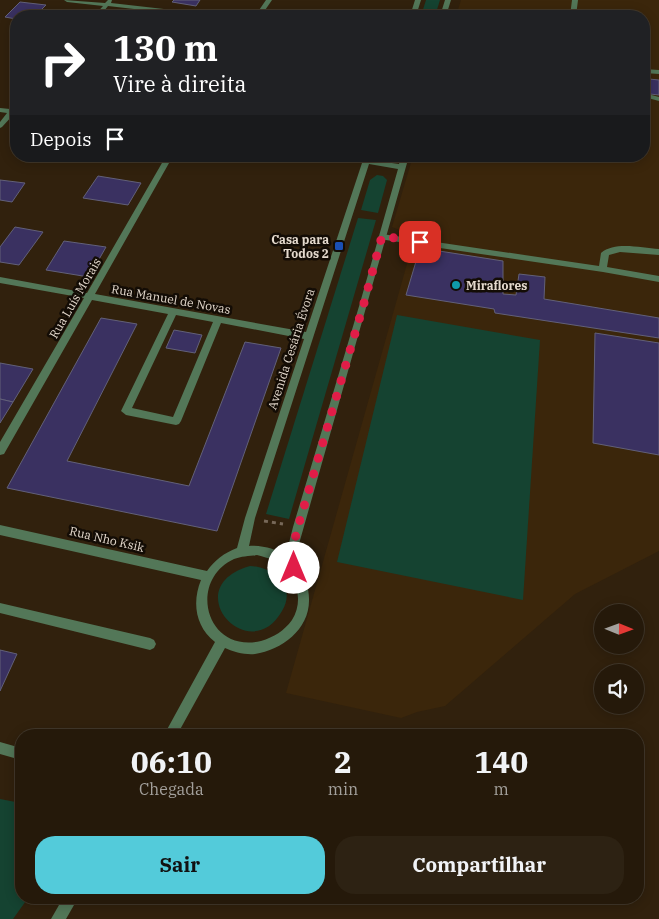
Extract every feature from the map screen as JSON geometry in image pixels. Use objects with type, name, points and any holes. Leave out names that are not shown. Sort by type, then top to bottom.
[{"type":"street","points":[[67,0],[109,2],[166,10]]},
{"type":"street","points":[[0,126],[10,115]]},
{"type":"street","name":"Rua Luís Morais","points":[[0,451],[167,162]]},
{"type":"street","name":"Avenida Cesária Évora","points":[[242,552],[250,518],[366,162]]},
{"type":"street","points":[[380,162],[402,167]]},
{"type":"street","points":[[294,568],[292,551],[298,527],[364,303],[403,162]]},
{"type":"street","points":[[382,236],[659,279]]},
{"type":"street","points":[[603,269],[604,253],[620,249],[659,252]]},
{"type":"street","name":"Rua Manuel de Novas","points":[[0,280],[89,298],[174,311],[308,336]]},
{"type":"street","points":[[174,311],[126,411],[176,421],[219,319]]},
{"type":"street","name":"Rua Nho Ksik","points":[[0,530],[208,576]]},
{"type":"street","points":[[257,550],[271,552],[284,558],[294,568],[302,581],[304,597],[302,613],[293,628],[280,640],[264,647],[242,648],[222,641],[211,631],[204,618],[200,604],[202,590],[208,576],[223,561],[242,552],[257,550]]},
{"type":"street","points":[[0,608],[150,644]]},
{"type":"street","points":[[173,729],[222,641]]},
{"type":"street","points":[[0,748],[15,752]]},
{"type":"street","points":[[58,919],[67,904]]},
{"type":"path","points":[[250,518],[298,527]]},
{"type":"shaded area","points":[[461,0],[659,0],[659,551],[575,594],[445,706],[417,712],[401,718],[286,693],[416,232],[402,231],[392,227],[411,162],[650,162],[650,10],[458,10]]},
{"type":"green space","points":[[426,0],[440,0],[437,10],[423,10]]},
{"type":"green space","points":[[377,175],[383,176],[387,180],[378,213],[361,210],[370,180]]},
{"type":"green space","points":[[358,218],[376,220],[289,519],[266,514]]},
{"type":"green space","points":[[397,315],[540,340],[523,600],[337,562]]},
{"type":"green space","points":[[250,566],[259,567],[275,574],[285,586],[287,594],[282,611],[268,627],[253,631],[238,628],[226,618],[219,605],[219,590],[229,576]]},
{"type":"green space","points":[[0,799],[15,802],[15,904],[24,904],[13,919],[0,919]]},
{"type":"building","points":[[174,0],[200,0],[196,6],[172,2]]},
{"type":"building","points":[[20,2],[46,5],[41,10],[12,10]]},
{"type":"building","points":[[650,79],[659,80],[659,95],[650,94]]},
{"type":"building","points":[[98,176],[141,183],[128,205],[83,198]]},
{"type":"building","points":[[0,180],[25,183],[12,202],[0,200]]},
{"type":"building","points":[[15,227],[43,232],[19,265],[0,262],[0,247]]},
{"type":"building","points":[[64,241],[106,247],[89,277],[46,270]]},
{"type":"building","name":"Miraflores","points":[[420,248],[503,261],[503,294],[516,295],[519,274],[545,277],[544,299],[659,318],[659,338],[495,313],[494,309],[406,295]]},
{"type":"building","points":[[101,318],[137,324],[67,461],[189,486],[245,342],[281,348],[217,531],[7,488]]},
{"type":"building","points":[[174,330],[202,335],[195,353],[166,348]]},
{"type":"building","points":[[595,333],[659,343],[659,455],[593,443]]},
{"type":"building","points":[[0,363],[33,369],[13,402],[0,399]]},
{"type":"building","points":[[0,399],[13,402],[0,423]]},
{"type":"building","points":[[0,650],[17,654],[0,691]]},
{"type":"place","name":"Casa para Todos 2","points":[[339,246]]},
{"type":"place","name":"Miraflores","points":[[456,285]]},
{"type":"route","points":[[294,568],[292,551],[298,527],[382,236],[420,242]]}]
